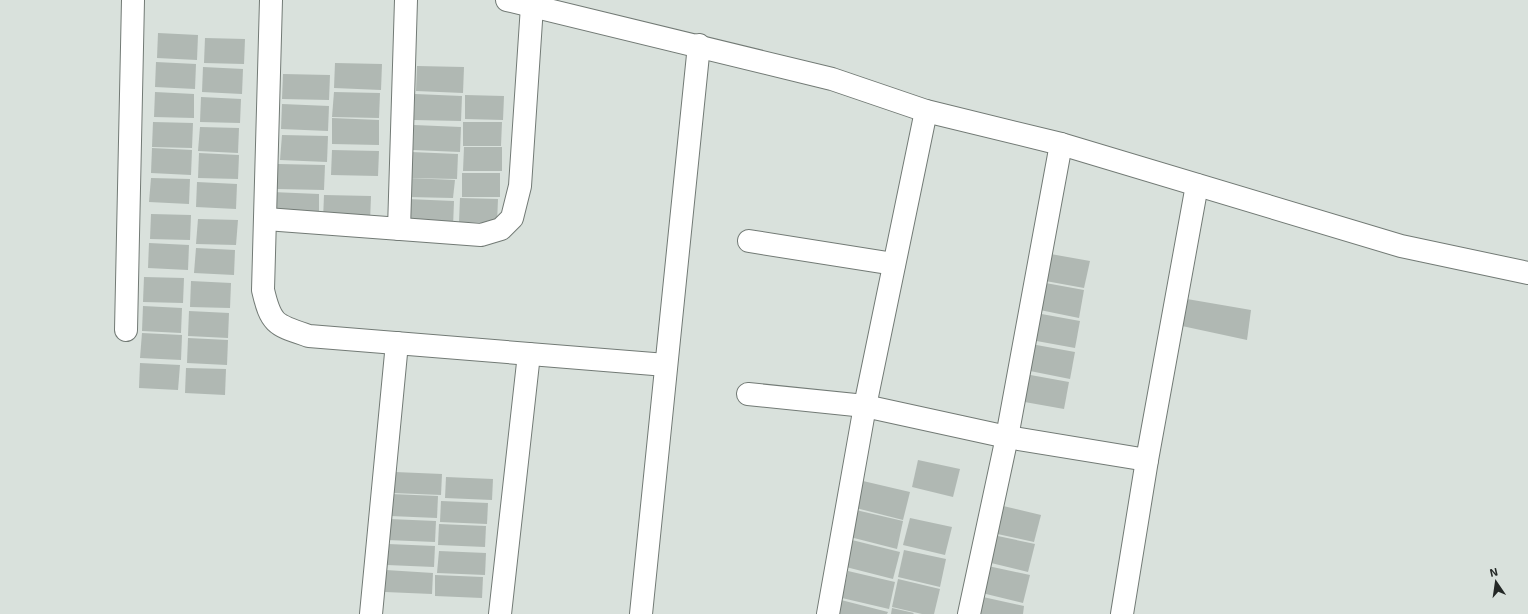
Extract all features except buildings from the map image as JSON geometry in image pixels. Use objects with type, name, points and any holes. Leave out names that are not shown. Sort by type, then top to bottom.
[{"type":"street","points":[[126,330],[133,0]]},
{"type":"street","points":[[271,0],[263,290],[268,312],[281,327],[309,336],[666,365]]},
{"type":"street","points":[[399,229],[406,0]]},
{"type":"street","points":[[508,0],[832,79],[926,111],[1061,144],[1401,246],[1528,273]]},
{"type":"street","points":[[266,220],[481,235],[501,229],[512,218],[520,186],[532,6]]},
{"type":"street","points":[[641,614],[699,46]]},
{"type":"street","points":[[828,614],[865,406],[926,111]]},
{"type":"street","points":[[969,614],[1007,437],[1061,144]]},
{"type":"street","points":[[1122,614],[1147,460],[1197,185]]},
{"type":"street","points":[[749,241],[894,264]]},
{"type":"street","points":[[371,614],[397,343]]},
{"type":"street","points":[[500,614],[529,354]]},
{"type":"street","points":[[748,394],[865,406],[1007,437],[1147,460]]}]
